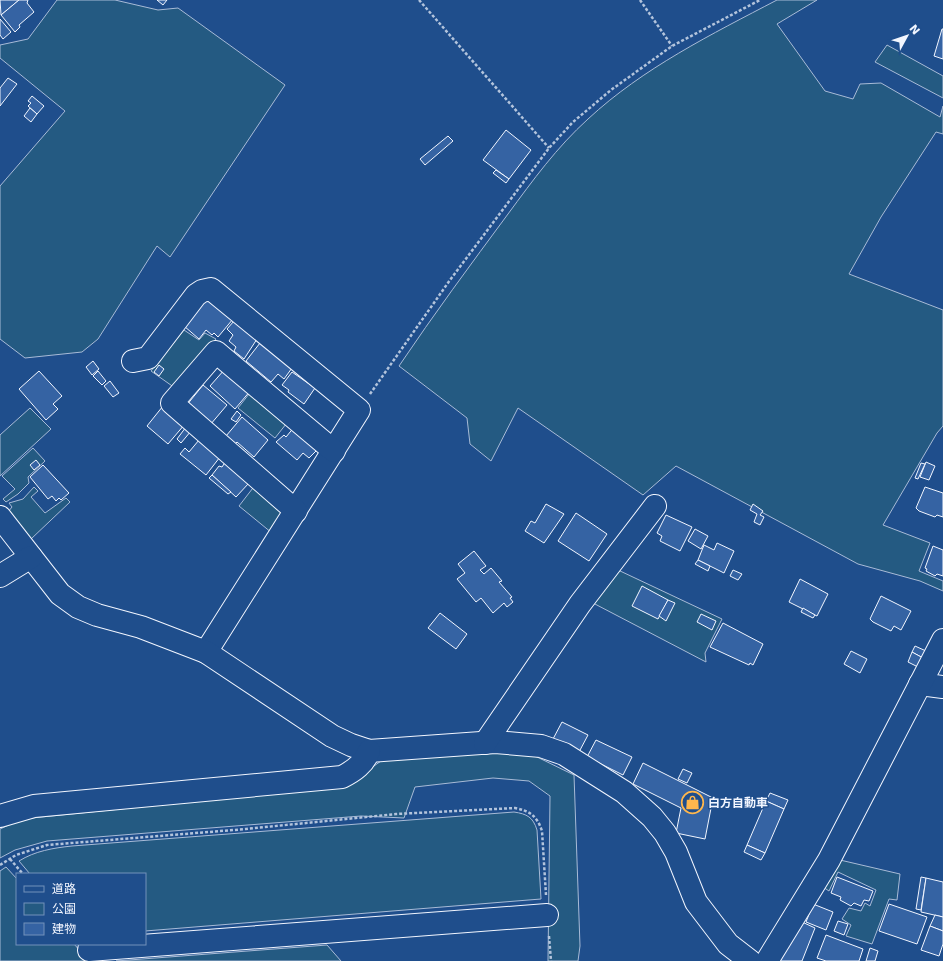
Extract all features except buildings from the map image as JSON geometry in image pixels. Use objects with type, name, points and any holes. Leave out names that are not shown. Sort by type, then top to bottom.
[{"type":"street","points":[[132,361],[148,358],[196,295],[202,291],[212,289],[359,410],[206,652]]},
{"type":"street","points":[[296,511],[172,403],[216,352],[334,451]]},
{"type":"street","points":[[485,743],[580,604],[655,506]]},
{"type":"street","points":[[0,517],[60,594],[78,607],[97,615],[141,627],[206,652],[332,736],[351,745],[370,751],[485,743],[517,743],[541,746],[564,754],[624,792],[652,817],[665,833],[676,852],[696,902],[728,944],[750,961]]},
{"type":"street","points":[[0,576],[31,557]]},
{"type":"street","points":[[767,961],[829,860],[943,640]]},
{"type":"street","points":[[920,684],[943,687]]},
{"type":"street","points":[[0,816],[34,806],[342,777],[360,765],[366,759],[370,751]]},
{"type":"street","points":[[89,950],[547,915]]},
{"type":"path","points":[[419,0],[549,148]]},
{"type":"path","points":[[640,0],[672,46]]},
{"type":"path","points":[[359,410],[411,334],[549,148],[573,122],[611,90],[672,46],[760,0]]},
{"type":"path","points":[[0,864],[47,845],[238,830],[396,814],[515,808],[525,810],[534,815],[540,827],[550,961]]},
{"type":"path","points":[[10,859],[22,873]]},
{"type":"green space","points":[[57,0],[115,0],[158,10],[178,8],[285,85],[170,257],[157,246],[98,339],[82,352],[25,358],[0,339],[0,186],[65,111],[0,58],[0,45],[28,39]]},
{"type":"green space","points":[[777,0],[817,0],[777,24],[825,91],[853,99],[860,84],[881,83],[940,117],[943,106],[943,134],[936,132],[881,217],[849,274],[943,310],[943,426],[937,433],[883,525],[930,543],[919,571],[943,581],[943,591],[920,581],[858,564],[676,466],[643,495],[518,408],[491,461],[470,444],[467,418],[399,366],[453,289],[546,164],[588,119],[609,101],[655,68],[703,39]]},
{"type":"green space","points":[[887,45],[943,76],[943,98],[875,62]]},
{"type":"green space","points":[[184,330],[199,340],[205,333],[216,339],[175,388],[151,371]]},
{"type":"green space","points":[[253,389],[290,419],[275,438],[238,408]]},
{"type":"green space","points":[[30,408],[51,429],[0,476],[0,435]]},
{"type":"green space","points":[[33,448],[45,461],[28,477],[29,483],[18,494],[6,502],[3,499],[15,489],[2,476]]},
{"type":"green space","points":[[256,484],[284,515],[272,533],[239,506]]},
{"type":"green space","points":[[34,487],[38,491],[31,497],[45,513],[66,498],[70,502],[31,539],[8,512],[12,507],[9,503],[23,499]]},
{"type":"green space","points":[[618,570],[722,619],[705,653],[706,662],[593,603]]},
{"type":"green space","points":[[508,753],[535,756],[574,775],[580,946],[578,961],[548,961],[550,796],[529,781],[493,778],[415,787],[404,818],[361,816],[47,841],[15,850],[0,858],[0,829],[22,819],[346,786],[381,761],[426,756]]},
{"type":"green space","points":[[514,812],[529,817],[534,822],[537,830],[541,899],[146,931],[146,873],[29,873],[19,861],[44,850],[72,846]]},
{"type":"green space","points":[[840,860],[900,874],[897,900],[889,899],[872,944],[846,936],[851,925],[842,919],[849,908],[861,911],[865,903],[870,906],[876,890],[838,872],[829,891],[823,887]]},
{"type":"green space","points":[[6,867],[16,878],[16,945],[75,945],[89,961],[0,961],[0,871]]},
{"type":"green space","points":[[327,945],[341,961],[116,961]]},
{"type":"place","name":"白方自動車","points":[[692,803]]}]
